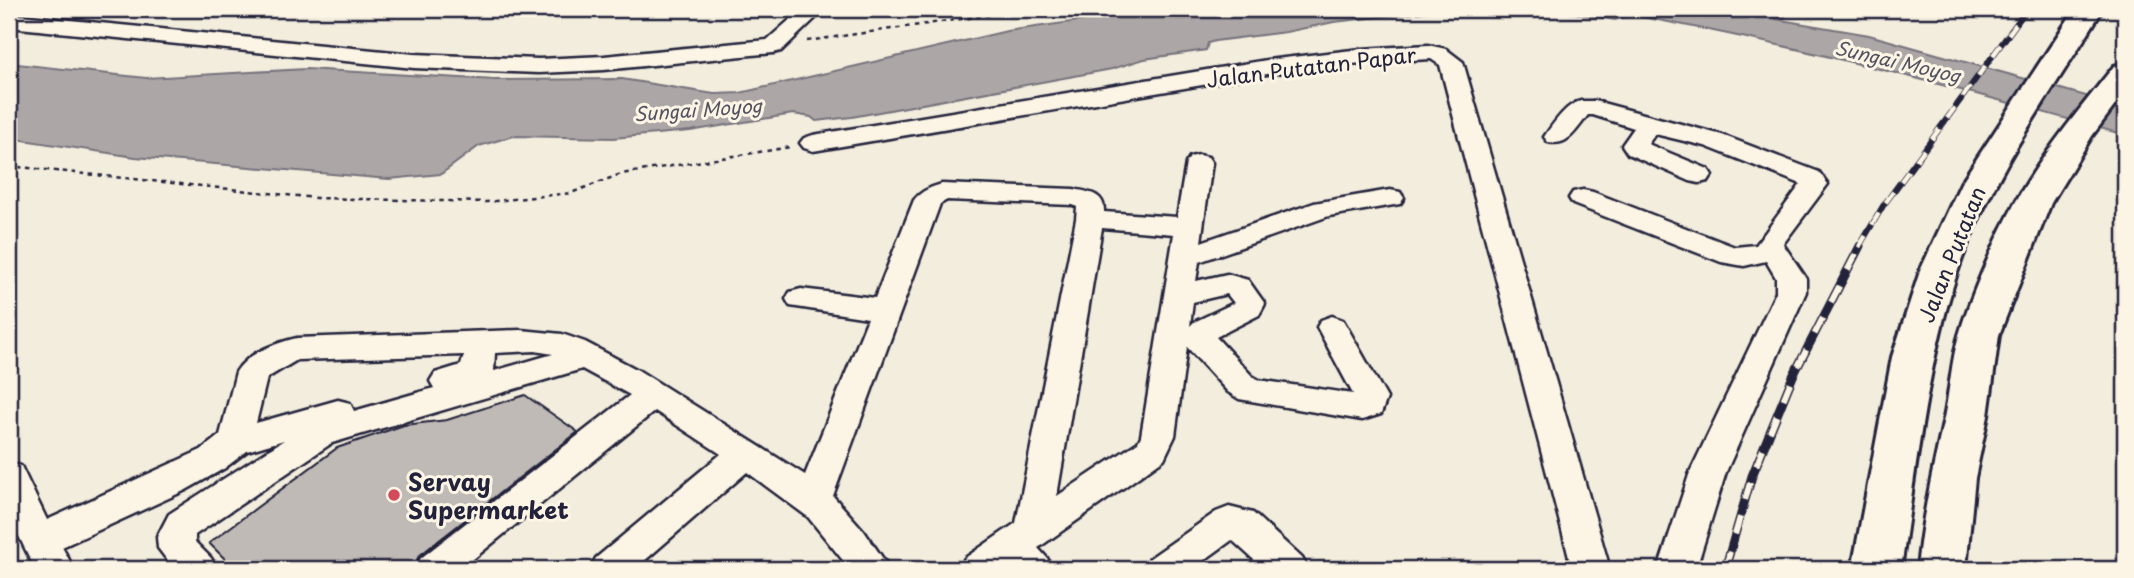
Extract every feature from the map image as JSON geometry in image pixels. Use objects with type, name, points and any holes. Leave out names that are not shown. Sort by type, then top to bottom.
[{"type":"highway","name":"Jalan Putatan","points":[[1876,569],[1906,396],[1925,314],[1939,271],[1978,183],[2025,114],[2089,9]]},
{"type":"highway","points":[[1941,569],[1952,478],[1966,416],[1979,335],[2033,203],[2078,133],[2120,76]]},
{"type":"street","points":[[9,21],[414,61],[509,66],[604,63],[773,46],[814,9]]},
{"type":"street","name":"Jalan Putatan Papar","points":[[813,143],[1267,67],[1361,56],[1427,52],[1447,58],[1451,62],[1591,569]]},
{"type":"street","points":[[1557,137],[1581,108],[1587,107],[1742,150],[1814,181],[1815,184],[1769,244],[1790,278],[1791,292],[1708,472],[1676,569]]},
{"type":"street","points":[[1649,125],[1635,145],[1637,149],[1699,175]]},
{"type":"street","points":[[978,569],[1026,548],[1152,450],[1158,436],[1199,163]]},
{"type":"street","points":[[814,500],[928,200],[942,192],[1084,199],[1091,204],[1090,219],[1026,548]]},
{"type":"street","points":[[1185,257],[1324,209],[1390,198]]},
{"type":"street","points":[[1583,198],[1731,256],[1744,257],[1772,251]]},
{"type":"street","points":[[1090,219],[1189,227]]},
{"type":"street","points":[[1179,295],[1227,284],[1238,287],[1250,304],[1248,308],[1200,334],[1200,342],[1240,384],[1264,394],[1362,408],[1368,405],[1371,398],[1332,327]]},
{"type":"street","points":[[801,299],[886,310]]},
{"type":"street","points":[[235,442],[253,372],[285,352],[297,349],[552,342],[573,348],[653,395],[814,500],[871,569]]},
{"type":"street","points":[[198,569],[177,548],[176,537],[182,525],[320,435],[477,372],[480,368],[480,344]]},
{"type":"street","points":[[11,489],[46,555],[213,459],[235,442],[586,358]]},
{"type":"street","points":[[434,569],[653,395]]},
{"type":"street","points":[[609,569],[745,454]]},
{"type":"street","points":[[1163,569],[1229,522],[1240,524],[1289,569]]},
{"type":"path","points":[[773,46],[1031,9]]},
{"type":"path","points":[[9,166],[316,198],[486,202],[571,193],[621,174],[813,143]]},
{"type":"water","name":"Sungai Moyog","points":[[1166,9],[1450,9],[1334,22],[1286,32],[1215,41],[1208,43],[1206,50],[1144,59],[1112,69],[852,117],[816,121],[811,117],[793,114],[690,131],[613,138],[513,136],[479,146],[441,174],[389,179],[135,157],[9,138],[9,63],[146,78],[306,69],[495,80],[622,79],[714,94],[740,93],[1007,31]]},
{"type":"water","name":"Sungai Moyog","points":[[1552,9],[1746,9],[1786,17],[1775,19],[1869,35],[2125,107],[2125,135],[1941,85],[1756,40],[1631,15],[1615,20]]},
{"type":"building","name":"Servay Supermarket","points":[[525,395],[578,432],[419,556],[412,569],[235,569],[209,543],[337,448],[404,425],[447,420]]},
{"type":"railway","points":[[1859,247],[1883,206],[2027,9]]},
{"type":"railway","points":[[1725,569],[1752,476],[1793,376],[1860,246]]},
{"type":"place","name":"Servay Supermarket","points":[[394,495]]}]
